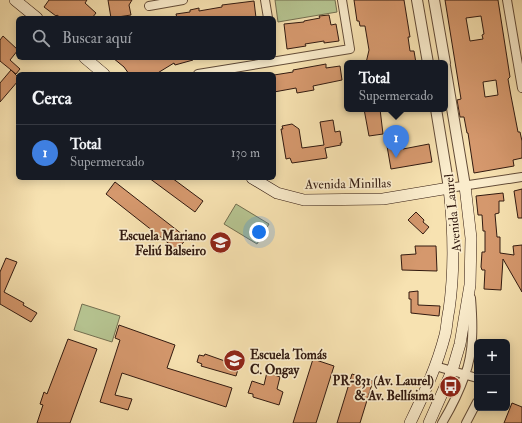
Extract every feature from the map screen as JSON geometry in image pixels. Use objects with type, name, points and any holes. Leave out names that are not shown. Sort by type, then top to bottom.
[{"type":"main road","points":[[15,0],[35,16]]},
{"type":"main road","points":[[87,60],[102,72]]},
{"type":"main road","name":"Avenida Minillas","points":[[255,180],[277,193],[304,200],[383,199],[449,188]]},
{"type":"main road","name":"Avenida Laurel","points":[[429,423],[452,371],[460,344],[470,285],[471,238],[465,186]]},
{"type":"main road","name":"Avenida Laurel","points":[[410,423],[435,366],[445,333],[453,283],[454,228],[449,188]]},
{"type":"street","points":[[149,6],[183,0]]},
{"type":"street","points":[[265,0],[268,16]]},
{"type":"street","points":[[276,60],[350,49],[342,0]]},
{"type":"street","points":[[417,0],[427,60]]},
{"type":"street","points":[[434,0],[444,60]]},
{"type":"street","points":[[507,0],[522,88]]},
{"type":"street","points":[[209,72],[274,60]]},
{"type":"street","name":"Avenida Laurel","points":[[448,84],[465,186]]},
{"type":"street","name":"Avenida Laurel","points":[[436,112],[449,188]]},
{"type":"street","points":[[449,188],[522,177]]},
{"type":"street","points":[[442,423],[452,406],[466,374],[471,352],[472,325],[470,285]]},
{"type":"street","points":[[435,366],[474,377]]},
{"type":"street","points":[[466,423],[474,408]]},
{"type":"green space","points":[[275,0],[335,0],[337,12],[278,22]]},
{"type":"green space","points":[[236,204],[269,224],[257,244],[224,224]]},
{"type":"green space","points":[[82,304],[120,316],[112,342],[74,330]]},
{"type":"building","points":[[49,0],[87,0],[85,3],[96,13],[94,16],[56,16],[44,7]]},
{"type":"building","points":[[108,0],[132,0],[129,5],[131,15],[111,16]]},
{"type":"building","points":[[354,0],[404,0],[410,37],[408,37],[410,51],[414,51],[416,60],[367,60],[369,50],[365,26],[360,26],[359,21],[357,21]]},
{"type":"building","points":[[445,0],[498,0],[510,77],[508,79],[518,132],[520,132],[522,141],[522,158],[513,160],[514,166],[474,173],[468,133],[464,117],[460,117],[457,100],[461,99]],"holes":[[[481,16],[484,34],[482,35],[483,39],[470,41],[466,18]],[[496,80],[498,95],[485,97],[483,82]]]},
{"type":"building","points":[[254,1],[256,16],[176,16],[176,14],[190,12],[190,10],[199,8],[199,11],[222,7],[222,5]]},
{"type":"building","points":[[329,15],[331,25],[336,24],[339,41],[324,43],[324,41],[287,49],[284,24],[304,22],[320,18],[319,16]]},
{"type":"building","points":[[3,36],[16,48],[16,52],[10,60],[20,69],[16,72],[16,74],[0,61],[0,40]]},
{"type":"building","points":[[115,60],[193,60],[175,65],[174,63],[159,72],[128,72]]},
{"type":"building","points":[[326,64],[326,68],[340,66],[342,80],[313,86],[314,90],[297,93],[296,88],[276,92],[276,75],[293,72],[293,70]]},
{"type":"building","points":[[11,70],[16,75],[16,83],[0,102],[0,83]]},
{"type":"building","points":[[365,112],[380,112],[383,134],[369,136]]},
{"type":"building","points":[[333,120],[335,132],[340,131],[342,143],[340,143],[341,145],[325,148],[327,158],[292,163],[290,158],[286,159],[281,129],[283,129],[282,126],[292,124],[299,129],[302,148],[324,145],[320,122]]},
{"type":"building","points":[[402,144],[403,149],[429,144],[432,162],[391,169],[387,146]]},
{"type":"building","points":[[152,180],[175,180],[203,201],[195,212]]},
{"type":"building","points":[[115,182],[187,238],[177,250],[106,194]]},
{"type":"building","points":[[522,189],[522,218],[518,218],[514,191]]},
{"type":"building","points":[[503,193],[504,201],[499,201],[499,213],[495,214],[497,237],[500,237],[500,253],[514,255],[513,246],[522,245],[522,292],[503,259],[501,290],[484,289],[485,270],[482,270],[481,267],[482,252],[485,252],[485,231],[483,231],[482,215],[478,215],[476,196]]},
{"type":"building","points":[[416,212],[424,220],[423,222],[429,227],[423,234],[408,220]]},
{"type":"building","points":[[415,246],[436,246],[437,271],[402,270],[401,255],[416,254]]},
{"type":"building","points":[[6,258],[17,262],[4,292],[24,303],[23,305],[37,313],[31,322],[0,304],[0,272]]},
{"type":"building","points":[[418,291],[418,305],[440,306],[439,316],[411,313],[411,299],[409,299],[409,292]]},
{"type":"building","points":[[119,325],[175,345],[167,368],[232,388],[226,407],[122,373],[115,395],[132,399],[128,410],[100,402],[120,340],[115,338]]},
{"type":"building","points":[[68,339],[97,349],[70,423],[37,423],[43,405],[40,404],[44,392],[47,394]]},
{"type":"building","points":[[205,354],[239,366],[236,376],[201,366],[202,364],[197,362],[199,355],[204,356]]},
{"type":"building","points":[[313,359],[334,366],[316,423],[293,423]]},
{"type":"building","points":[[267,372],[280,377],[277,389],[283,392],[279,405],[253,397],[253,394],[248,393],[252,381],[264,385]]},
{"type":"building","points":[[352,374],[373,381],[360,423],[337,423]]},
{"type":"building","points":[[512,403],[522,407],[522,423],[504,423]]},
{"type":"place","name":"Total","points":[[396,158]]},
{"type":"place","name":"Escuela Mariano Feliú Balseiro","points":[[221,242]]},
{"type":"place","name":"Escuela Tomás C. Ongay","points":[[234,361]]},
{"type":"place","name":"PR-831 (Av. Laurel) & Av. Bellísima","points":[[450,387]]}]
